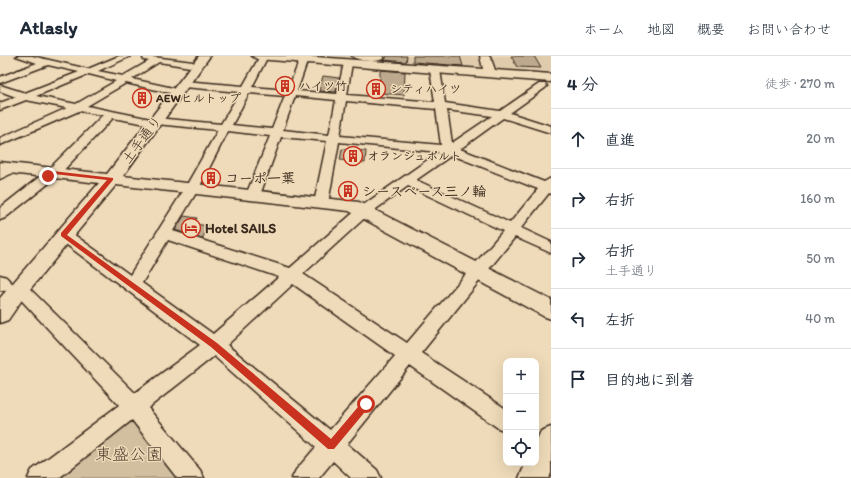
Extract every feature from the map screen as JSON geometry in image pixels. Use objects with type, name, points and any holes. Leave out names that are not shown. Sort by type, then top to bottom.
[{"type":"street","points":[[20,56],[124,79],[177,87],[246,89],[440,106],[501,114],[551,130]]},
{"type":"street","points":[[0,80],[63,56]]},
{"type":"street","points":[[0,107],[128,56],[158,60],[193,60]]},
{"type":"street","name":"土手通り","points":[[0,314],[6,286],[64,235],[105,179],[177,87],[205,56]]},
{"type":"street","points":[[132,285],[192,188],[246,89],[262,56],[304,59],[380,60],[435,70],[496,74],[543,83]]},
{"type":"street","points":[[484,56],[496,74]]},
{"type":"street","points":[[252,195],[304,59]]},
{"type":"street","points":[[0,142],[78,107],[158,60]]},
{"type":"street","points":[[177,87],[193,60]]},
{"type":"street","points":[[321,203],[341,98],[352,60]]},
{"type":"street","points":[[435,70],[447,146],[451,150]]},
{"type":"street","points":[[40,478],[214,345],[364,211],[543,83]]},
{"type":"street","points":[[0,88],[26,97],[151,121],[451,150],[549,186],[304,478]]},
{"type":"street","points":[[0,216],[53,172],[110,114]]},
{"type":"street","points":[[4,170],[53,172],[353,206],[551,310]]},
{"type":"street","points":[[105,179],[6,286],[134,407],[192,478]]},
{"type":"street","points":[[407,181],[551,248]]},
{"type":"street","points":[[164,234],[292,275],[503,419]]},
{"type":"street","points":[[64,235],[214,345],[369,478]]},
{"type":"street","points":[[534,478],[546,445]]},
{"type":"shaded area","points":[[321,56],[551,56],[551,74],[320,58]]},
{"type":"green space","name":"東盛公園","points":[[132,421],[135,421],[180,478],[57,478]]},
{"type":"building","points":[[386,56],[407,56],[406,62],[383,60],[386,59]]},
{"type":"building","points":[[413,56],[460,56],[463,66],[413,62]]},
{"type":"building","points":[[511,56],[534,56],[541,68],[517,67]]},
{"type":"building","points":[[380,70],[405,72],[404,95],[380,93]]},
{"type":"building","points":[[323,76],[339,78],[336,92],[319,91]]},
{"type":"building","name":"オランジュポルト","points":[[342,149],[366,151],[365,163],[340,160]]},
{"type":"building","name":"コーポ一葉","points":[[209,173],[220,174],[215,185],[203,183]]},
{"type":"building","name":"Hotel SAILS","points":[[184,216],[197,218],[194,224],[209,226],[202,239],[175,230]]},
{"type":"place","name":"ハイツ竹","points":[[285,86]]},
{"type":"place","name":"シティハイツ","points":[[376,89]]},
{"type":"place","name":"AEWヒルトップ","points":[[142,98]]},
{"type":"place","name":"オランジュポルト","points":[[353,156]]},
{"type":"place","name":"コーポ一葉","points":[[211,178]]},
{"type":"place","name":"シースペース三ノ輪","points":[[348,191]]},
{"type":"place","name":"Hotel SAILS","points":[[191,228]]},
{"type":"route","points":[[48,176],[53,172],[111,179],[64,235],[214,345],[331,446],[366,404]]}]
